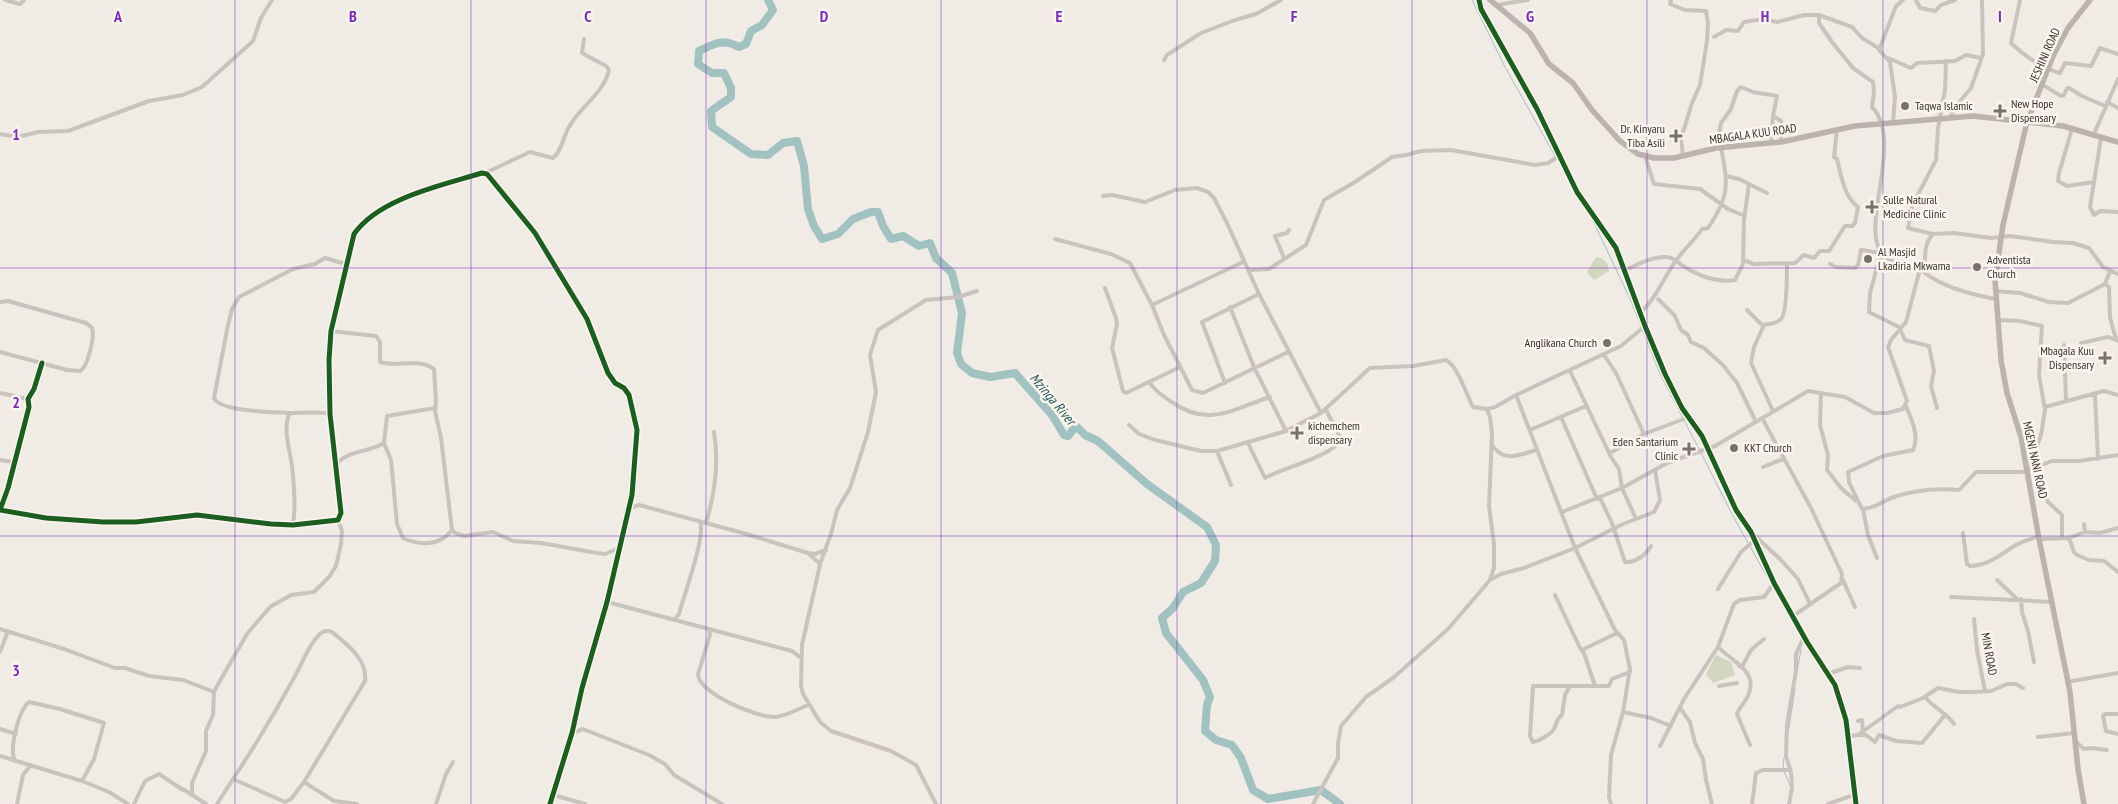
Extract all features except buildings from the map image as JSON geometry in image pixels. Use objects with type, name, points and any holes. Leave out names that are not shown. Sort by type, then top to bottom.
[{"type":"street","points":[[5,0],[20,4],[24,0]]},
{"type":"street","points":[[0,134],[17,137],[38,132],[68,132],[101,121],[140,104],[183,95],[202,87],[253,41],[261,18],[272,0]]},
{"type":"street","points":[[1164,60],[1201,33],[1256,14],[1281,0]]},
{"type":"street","points":[[1479,0],[1481,9],[1538,109],[1577,192],[1616,248],[1664,374],[1708,450],[1736,510],[1755,540],[1774,583],[1841,699],[1856,804]]},
{"type":"street","name":"MBAGALA KUU ROAD","points":[[1490,0],[1530,33],[1549,64],[1573,83],[1598,117],[1620,141],[1638,154],[1645,156],[1661,159],[1719,148],[1780,142],[1837,129],[1882,123],[1973,116],[2043,123],[2118,142]]},
{"type":"street","points":[[1496,5],[1528,0]]},
{"type":"street","points":[[1670,0],[1670,4],[1678,9],[1706,11],[1708,22],[1700,88],[1692,103],[1681,139],[1683,156]]},
{"type":"street","points":[[1880,49],[1896,6],[1903,0]]},
{"type":"street","points":[[1916,0],[1920,8],[1935,11],[1941,5],[1955,0]]},
{"type":"street","points":[[1950,117],[1971,88],[1984,51],[1982,0]]},
{"type":"street","points":[[2020,0],[2011,43],[2048,70],[2060,73],[2066,62],[2091,66],[2100,48],[2118,54]]},
{"type":"street","name":"JESHINI ROAD","points":[[2027,122],[2054,54],[2068,28],[2090,0]]},
{"type":"street","points":[[1714,37],[1727,30],[1738,31],[1744,22],[1764,19],[1776,22],[1804,15],[1819,15],[1852,27],[1862,38],[1880,49],[1888,58],[1910,68],[1917,63],[1955,61],[1966,55],[1981,58]]},
{"type":"street","points":[[1819,15],[1819,23],[1832,42],[1853,68],[1873,82],[1872,107],[1878,113],[1882,123],[1884,138],[1876,221],[1878,244],[1881,253],[1870,293],[1869,312],[1899,327],[1905,340],[1929,346],[1934,372],[1931,386],[1937,408]]},
{"type":"street","points":[[192,793],[192,783],[206,751],[206,731],[213,715],[214,692],[247,634],[270,607],[291,595],[314,592],[329,577],[336,566],[342,531],[338,520],[340,513],[330,414],[329,360],[331,331],[354,234],[379,212],[401,199],[425,190],[485,173],[524,154],[536,153],[553,158],[558,153],[573,119],[598,92],[609,70],[606,66],[582,53],[584,39]]},
{"type":"street","points":[[1888,58],[1894,87],[1893,122]]},
{"type":"street","points":[[1946,61],[1945,90],[1939,118],[1936,160],[1916,196],[1907,226],[1913,230],[1934,234],[1954,233],[1991,238],[2001,236],[2069,242],[2092,250],[2102,267],[2118,274]]},
{"type":"street","points":[[2093,136],[2118,79]]},
{"type":"street","points":[[2043,85],[2061,96],[2064,96],[2067,88],[2069,88],[2082,96],[2118,108]]},
{"type":"street","points":[[1640,313],[1650,303],[1676,260],[1702,229],[1708,228],[1722,206],[1726,190],[1726,176],[1719,148],[1722,123],[1732,109],[1739,88],[1776,95],[1771,142]]},
{"type":"street","points":[[1773,116],[1780,121],[1780,142]]},
{"type":"street","name":"MGENI NANI ROAD","points":[[2027,122],[1996,260],[1995,292],[1997,320],[2007,393],[2019,426],[2028,469],[2039,538],[2072,706],[2084,804]]},
{"type":"street","points":[[1744,260],[1754,264],[1794,263],[1804,255],[1814,258],[1821,250],[1828,252],[1845,226],[1852,226],[1855,223],[1858,207],[1852,204],[1844,187],[1838,160],[1834,157],[1837,129]]},
{"type":"street","points":[[2072,129],[2058,181],[2065,186],[2094,182]]},
{"type":"street","points":[[2102,138],[2090,206],[2094,215],[2099,211],[2118,212]]},
{"type":"street","points":[[1250,270],[1269,269],[1306,245],[1327,198],[1355,182],[1392,156],[1422,151],[1450,150],[1535,165],[1548,163],[1559,156]]},
{"type":"street","points":[[1645,156],[1654,184],[1700,189],[1722,206],[1745,216]]},
{"type":"street","points":[[485,173],[494,181],[535,233],[587,319],[608,373],[629,395],[637,430],[631,498],[607,602],[582,688],[572,733],[550,804]]},
{"type":"street","points":[[1726,176],[1749,184],[1767,194]]},
{"type":"street","points":[[1625,270],[1661,257],[1676,260],[1684,267],[1709,279],[1734,280],[1744,260],[1745,216],[1749,184]]},
{"type":"street","points":[[1103,196],[1112,195],[1145,202],[1175,190],[1197,188],[1204,190],[1214,198],[1243,262],[1250,270],[1259,294],[1321,413]]},
{"type":"street","points":[[1284,258],[1275,236],[1288,233],[1289,230]]},
{"type":"street","points":[[1925,273],[1925,251],[1928,240],[1934,234]]},
{"type":"street","points":[[1055,239],[1126,260],[1132,266],[1192,390],[1203,393],[1288,352]]},
{"type":"street","points":[[1830,264],[1836,267],[1856,268],[1861,250],[1881,253],[1892,261],[1920,269],[1934,280],[1962,291],[1996,299]]},
{"type":"street","points":[[330,414],[324,412],[309,414],[238,409],[224,407],[215,402],[214,398],[232,309],[239,297],[284,272],[326,258],[348,262]]},
{"type":"street","points":[[1152,305],[1243,262]]},
{"type":"street","points":[[1747,310],[1760,324],[1764,325],[1778,321],[1784,315],[1788,282],[1787,262]]},
{"type":"street","points":[[1877,558],[1868,535],[1863,509],[1849,482],[1848,472],[1883,456],[1910,451],[1914,447],[1916,439],[1914,426],[1906,406],[1905,393],[1888,348],[1891,340],[1906,322],[1920,269]]},
{"type":"street","points":[[1995,292],[2016,292],[2049,302],[2068,303],[2105,284],[2110,271]]},
{"type":"street","points":[[2105,284],[2109,287],[2110,318],[2117,340]]},
{"type":"street","points":[[1105,288],[1116,318],[1117,324],[1112,348],[1123,391],[1126,393],[1150,383],[1180,367]]},
{"type":"street","points":[[936,804],[916,765],[891,751],[831,731],[820,722],[808,705],[801,685],[801,658],[820,564],[826,550],[837,510],[850,488],[868,432],[876,392],[870,355],[878,330],[926,300],[958,296],[977,290]]},
{"type":"street","points":[[1225,383],[1202,325],[1205,320],[1259,294]]},
{"type":"street","points":[[1658,299],[1675,316],[1681,330],[1688,335],[1691,342],[1704,348],[1723,365],[1737,383],[1756,422]]},
{"type":"street","points":[[0,302],[8,301],[86,323],[92,328],[93,334],[84,369],[75,372],[0,352]]},
{"type":"street","points":[[1230,307],[1254,367],[1286,430]]},
{"type":"street","points":[[1997,320],[2020,321],[2042,326],[2040,375],[2045,407],[2040,435],[2028,469]]},
{"type":"street","points":[[1764,325],[1754,347],[1751,363],[1773,411]]},
{"type":"street","points":[[1129,425],[1139,434],[1155,440],[1201,450],[1217,451],[1286,430],[1321,413],[1370,368],[1413,366],[1446,360],[1450,362],[1457,372],[1465,394],[1474,407],[1487,409],[1496,407],[1516,395],[1604,355],[1621,346],[1645,326]]},
{"type":"street","points":[[331,331],[376,336],[380,342],[380,362],[424,364],[431,367],[435,372],[435,408],[441,438],[452,530],[446,538],[421,545],[403,538],[397,524],[391,460],[384,444],[387,416],[435,408]]},
{"type":"street","points":[[2081,343],[2108,337],[2117,340]]},
{"type":"street","points":[[2064,345],[2066,400]]},
{"type":"street","points":[[1604,355],[1616,373],[1644,434]]},
{"type":"street","points":[[42,363],[34,389],[28,399],[29,406],[15,462],[0,510],[46,518],[103,522],[136,522],[197,515],[240,521],[293,525],[338,520]]},
{"type":"street","points":[[1570,372],[1619,469],[1622,488],[1636,519]]},
{"type":"street","points":[[1150,383],[1154,390],[1180,408],[1203,416],[1218,414],[1270,397]]},
{"type":"street","points":[[2045,407],[2066,400],[2095,395],[2104,391],[2118,395]]},
{"type":"street","points":[[1562,512],[1622,488],[1667,463],[1708,450],[1805,392],[1845,397],[1874,412],[1893,412],[1906,406]]},
{"type":"street","points":[[0,393],[28,399]]},
{"type":"street","points":[[1821,393],[1820,425],[1828,455],[1827,470],[1841,488],[1858,502]]},
{"type":"street","points":[[1516,395],[1575,548],[1617,633],[1624,640],[1630,662],[1623,712],[1611,755],[1609,797],[1612,804]]},
{"type":"street","points":[[2095,395],[2098,459]]},
{"type":"street","points":[[1530,430],[1586,406]]},
{"type":"street","points":[[1487,409],[1490,418],[1492,445],[1489,500],[1493,530],[1494,568],[1490,580]]},
{"type":"street","points":[[1248,443],[1265,478],[1323,454],[1340,443],[1341,439],[1326,410]]},
{"type":"street","points":[[290,413],[287,420],[289,453],[292,466],[293,525]]},
{"type":"street","points":[[1561,417],[1598,498],[1612,523],[1625,562],[1636,560],[1646,553],[1651,546]]},
{"type":"street","points":[[1610,452],[1644,434],[1689,417]]},
{"type":"street","points":[[1762,418],[1835,556],[1842,578],[1855,607]]},
{"type":"street","points":[[675,619],[679,614],[702,529],[708,523],[717,450],[714,432]]},
{"type":"street","points":[[336,463],[345,455],[376,448],[384,444]]},
{"type":"street","points":[[1492,445],[1498,453],[1507,457],[1536,450]]},
{"type":"street","points":[[1217,451],[1231,485]]},
{"type":"street","points":[[1863,509],[1877,506],[1892,497],[1935,489],[1960,490],[1976,472],[2018,472],[2052,461],[2098,459],[2118,455]]},
{"type":"street","points":[[1762,467],[1783,459]]},
{"type":"street","points":[[0,460],[15,462]]},
{"type":"street","points":[[1313,804],[1338,758],[1341,726],[1366,698],[1393,678],[1448,629],[1490,580],[1501,574],[1524,568],[1575,548],[1613,529],[1654,512],[1659,503],[1660,491],[1655,470]]},
{"type":"street","points":[[2035,477],[2048,502],[2062,515],[2062,537]]},
{"type":"street","points":[[631,498],[639,505],[708,523],[808,553],[816,554],[826,550]]},
{"type":"street","points":[[628,509],[639,505]]},
{"type":"street","points":[[700,522],[702,529]]},
{"type":"street","points":[[2084,524],[2085,532]]},
{"type":"street","points":[[1963,534],[1967,564],[1970,566],[1987,563],[2016,545],[2039,538],[2069,538],[2085,532],[2100,533],[2118,528]]},
{"type":"street","points":[[452,530],[464,536],[493,532],[513,541],[541,543],[605,554],[618,548]]},
{"type":"street","points":[[1751,532],[1798,579],[1810,604]]},
{"type":"street","points":[[2069,538],[2077,555],[2089,560],[2104,561],[2118,572]]},
{"type":"street","points":[[1718,588],[1741,552],[1755,540]]},
{"type":"street","points":[[808,553],[820,564]]},
{"type":"street","points":[[1793,616],[1841,583],[1842,578]]},
{"type":"street","points":[[1997,580],[2019,599],[2034,662]]},
{"type":"street","points":[[1660,746],[1680,708],[1718,647],[1734,604],[1740,600],[1764,598],[1774,583]]},
{"type":"street","points":[[1555,595],[1582,650],[1592,673],[1595,686]]},
{"type":"street","points":[[1950,597],[2052,602]]},
{"type":"street","points":[[607,602],[792,651],[801,658]]},
{"type":"street","name":"MIN ROAD","points":[[1974,619],[1978,660],[1985,691]]},
{"type":"street","points":[[709,629],[710,634],[698,674],[699,680],[704,687],[744,710],[774,717],[808,705]]},
{"type":"street","points":[[0,630],[8,631],[115,668],[125,668],[149,676],[183,680],[214,692]]},
{"type":"street","points":[[0,652],[8,631]]},
{"type":"street","points":[[217,804],[318,636],[328,631],[332,632],[363,662],[366,673],[363,686],[304,782],[291,799],[285,802],[233,779]]},
{"type":"street","points":[[1582,650],[1617,633]]},
{"type":"street","points":[[1789,804],[1792,788],[1786,756],[1787,717],[1796,671],[1796,654],[1804,637]]},
{"type":"street","points":[[1740,666],[1745,664],[1751,650],[1764,639]]},
{"type":"street","points":[[1718,647],[1748,674],[1752,684],[1747,698],[1737,714],[1750,745]]},
{"type":"street","points":[[1828,674],[1848,667],[1860,668]]},
{"type":"street","points":[[1570,686],[1565,695],[1562,714],[1557,719],[1554,729],[1537,742],[1533,742],[1530,736],[1533,686],[1570,686],[1595,686],[1609,686],[1612,679],[1630,672]]},
{"type":"street","points":[[2067,682],[2118,673]]},
{"type":"street","points":[[1719,686],[1737,683]]},
{"type":"street","name":"MIN ROAD","points":[[1858,735],[1891,710],[1925,697],[1938,688],[1959,692],[1985,691],[2009,684],[2016,684],[2023,688]]},
{"type":"street","points":[[1925,697],[1931,705],[1950,717],[1954,724]]},
{"type":"street","points":[[15,761],[12,751],[19,720],[26,705],[29,702],[60,709],[102,722],[103,727],[94,759],[82,781]]},
{"type":"street","points":[[1680,708],[1690,722],[1695,743],[1703,759],[1712,804]]},
{"type":"street","points":[[1623,712],[1651,718],[1671,726]]},
{"type":"street","points":[[2118,714],[2105,714],[2103,716],[2106,731],[2118,734]]},
{"type":"street","points":[[1847,733],[1850,736],[1866,735],[1875,742],[1879,735],[1896,741],[1922,743],[1945,715]]},
{"type":"street","points":[[1858,721],[1862,720],[1863,732]]},
{"type":"street","points":[[0,729],[16,734]]},
{"type":"street","points":[[572,733],[582,729],[638,750],[660,761],[674,775],[722,804]]},
{"type":"street","points":[[2038,737],[2074,733]]},
{"type":"street","points":[[2075,741],[2084,749],[2107,750]]},
{"type":"street","points":[[2,757],[12,751]]},
{"type":"street","points":[[2,757],[82,781],[109,792],[128,804]]},
{"type":"street","points":[[436,804],[446,774],[453,762]]},
{"type":"street","points":[[17,804],[25,771],[22,763]]},
{"type":"street","points":[[25,771],[31,766]]},
{"type":"street","points":[[1752,804],[1756,773],[1763,770],[1790,770]]},
{"type":"street","points":[[134,804],[146,782],[157,774],[162,774],[182,790],[192,793],[206,804]]},
{"type":"street","points":[[304,782],[334,801],[357,804]]},
{"type":"street","points":[[553,795],[585,804]]},
{"type":"street","points":[[1828,804],[1854,795]]},
{"type":"green space","points":[[1596,257],[1606,261],[1609,271],[1594,280],[1587,272]]},
{"type":"green space","points":[[1716,655],[1731,662],[1735,675],[1713,683],[1706,674]]},
{"type":"waterway","name":"Mzinga River","points":[[768,0],[773,10],[762,25],[751,31],[746,44],[739,47],[723,42],[699,51],[698,64],[712,73],[724,73],[731,88],[731,97],[711,111],[712,127],[751,154],[768,155],[783,143],[797,141],[804,166],[808,209],[814,226],[822,239],[838,234],[853,219],[871,212],[878,212],[883,226],[891,239],[903,236],[919,246],[930,243],[936,258],[952,273],[962,313],[957,353],[961,364],[972,373],[990,377],[1015,373],[1052,415],[1064,435],[1068,436],[1076,426],[1085,435],[1098,441],[1147,484],[1207,527],[1216,545],[1215,561],[1201,583],[1183,592],[1173,608],[1162,618],[1166,633],[1203,680],[1210,697],[1207,705],[1205,731],[1216,740],[1232,745],[1241,758],[1253,790],[1268,799],[1321,790],[1340,804]]},
{"type":"waterway","points":[[1472,0],[1504,65],[1555,156]]},
{"type":"waterway","points":[[1557,159],[1569,180]]},
{"type":"waterway","points":[[1581,201],[1595,225],[1631,301],[1660,374],[1699,449]]},
{"type":"waterway","points":[[1701,453],[1771,584]]},
{"type":"waterway","points":[[1774,587],[1782,601]]},
{"type":"waterway","points":[[1798,667],[1801,649]]},
{"type":"waterway","points":[[1788,734],[1795,689]]},
{"type":"waterway","points":[[1783,768],[1784,758]]},
{"type":"waterway","points":[[1784,772],[1791,787]]},
{"type":"cycle path","points":[[1479,0],[1481,9],[1537,109],[1577,192],[1616,248],[1645,326],[1665,374],[1682,408],[1702,436],[1736,510],[1751,532],[1774,583],[1807,642],[1835,685],[1846,720],[1856,804]]},
{"type":"cycle path","points":[[42,363],[34,389],[28,399],[29,407],[8,488],[0,510],[46,518],[103,522],[136,522],[197,515],[293,525],[338,520],[341,513],[330,414],[329,360],[331,331],[354,234],[379,211],[395,202],[431,188],[482,173],[487,174],[535,233],[587,319],[608,373],[615,383],[624,388],[629,395],[637,430],[632,495],[607,602],[582,688],[572,733],[550,804]]},
{"type":"place","name":"Taqwa Islamic","points":[[1905,106]]},
{"type":"place","name":"New Hope Dispensary","points":[[2000,111]]},
{"type":"place","name":"Dr. Kinyaru Tiba Asili","points":[[1676,136]]},
{"type":"place","name":"Sulle Natural Medicine Clinic","points":[[1872,207]]},
{"type":"place","name":"Al Masjid Lkadiria Mkwama","points":[[1868,259]]},
{"type":"place","name":"Adventista Church","points":[[1977,267]]},
{"type":"place","name":"Anglikana Church","points":[[1607,343]]},
{"type":"place","name":"Mbagala Kuu Dispensary","points":[[2105,358]]},
{"type":"place","name":"kichemchem dispensary","points":[[1297,433]]},
{"type":"place","name":"KKT Church","points":[[1734,448]]},
{"type":"place","name":"Eden Santarium Clinic","points":[[1689,449]]}]
